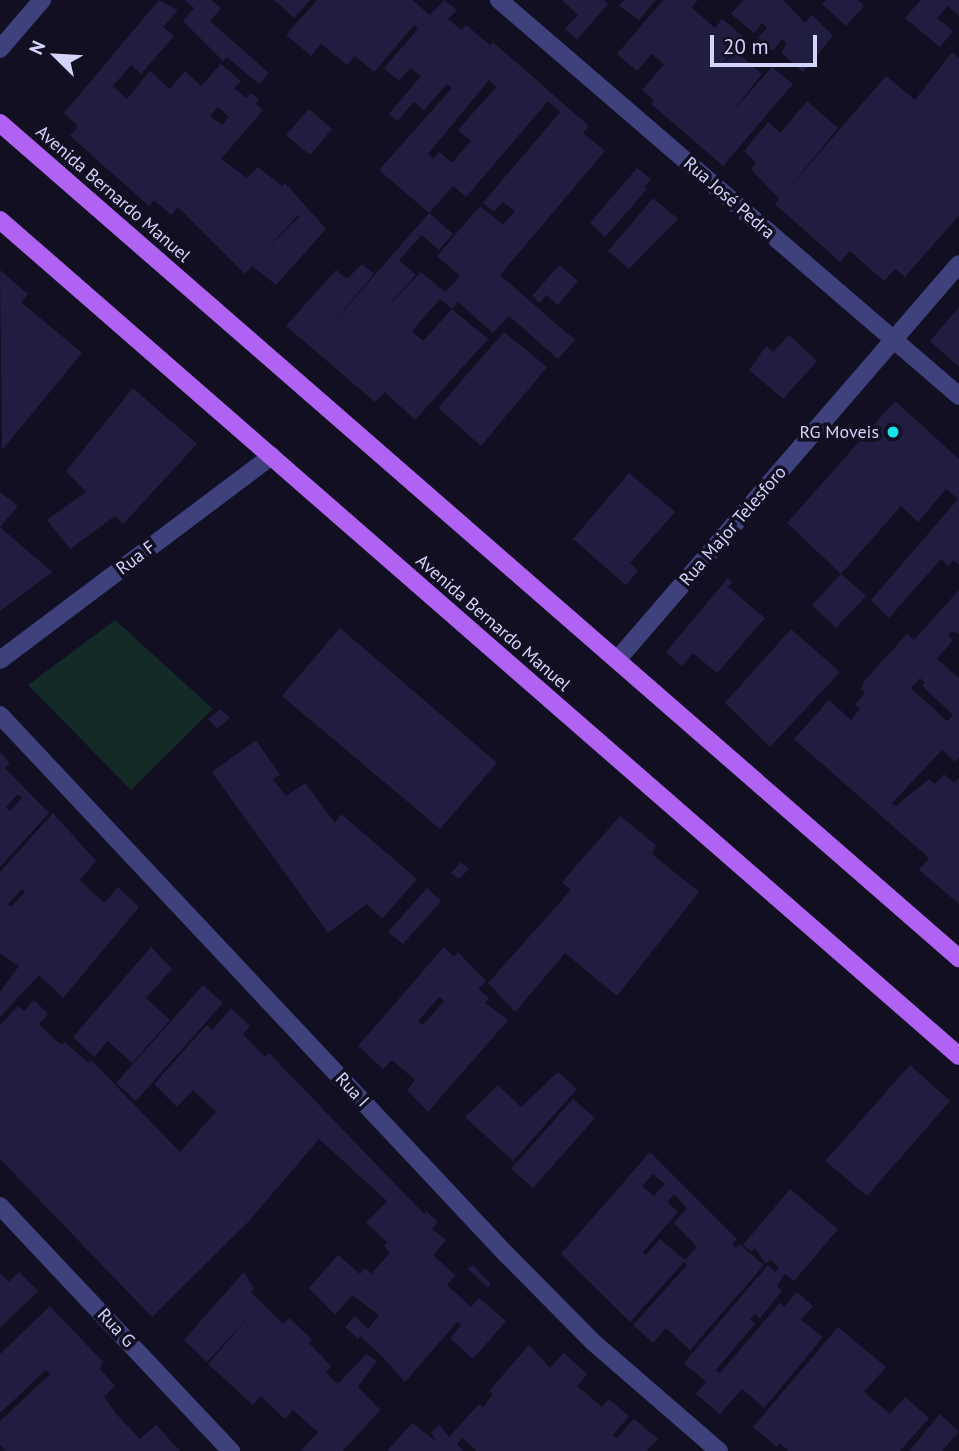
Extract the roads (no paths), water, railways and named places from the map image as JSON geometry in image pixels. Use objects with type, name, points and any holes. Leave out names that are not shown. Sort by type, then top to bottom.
[{"type":"main road","name":"Avenida Bernardo Manuel","points":[[0,123],[959,958]]},
{"type":"main road","name":"Avenida Bernardo Manuel","points":[[0,220],[959,1056]]},
{"type":"street","points":[[0,49],[42,0]]},
{"type":"street","name":"Rua José Pedra","points":[[499,0],[959,396]]},
{"type":"street","name":"Rua Major Telesforo","points":[[617,660],[959,264]]},
{"type":"street","name":"Rua F","points":[[0,660],[272,456]]},
{"type":"street","name":"Rua I","points":[[0,715],[507,1255],[593,1342],[719,1451]]},
{"type":"street","name":"Rua G","points":[[0,1206],[231,1451]]},
{"type":"place","name":"RG Moveis","points":[[893,432]]}]
